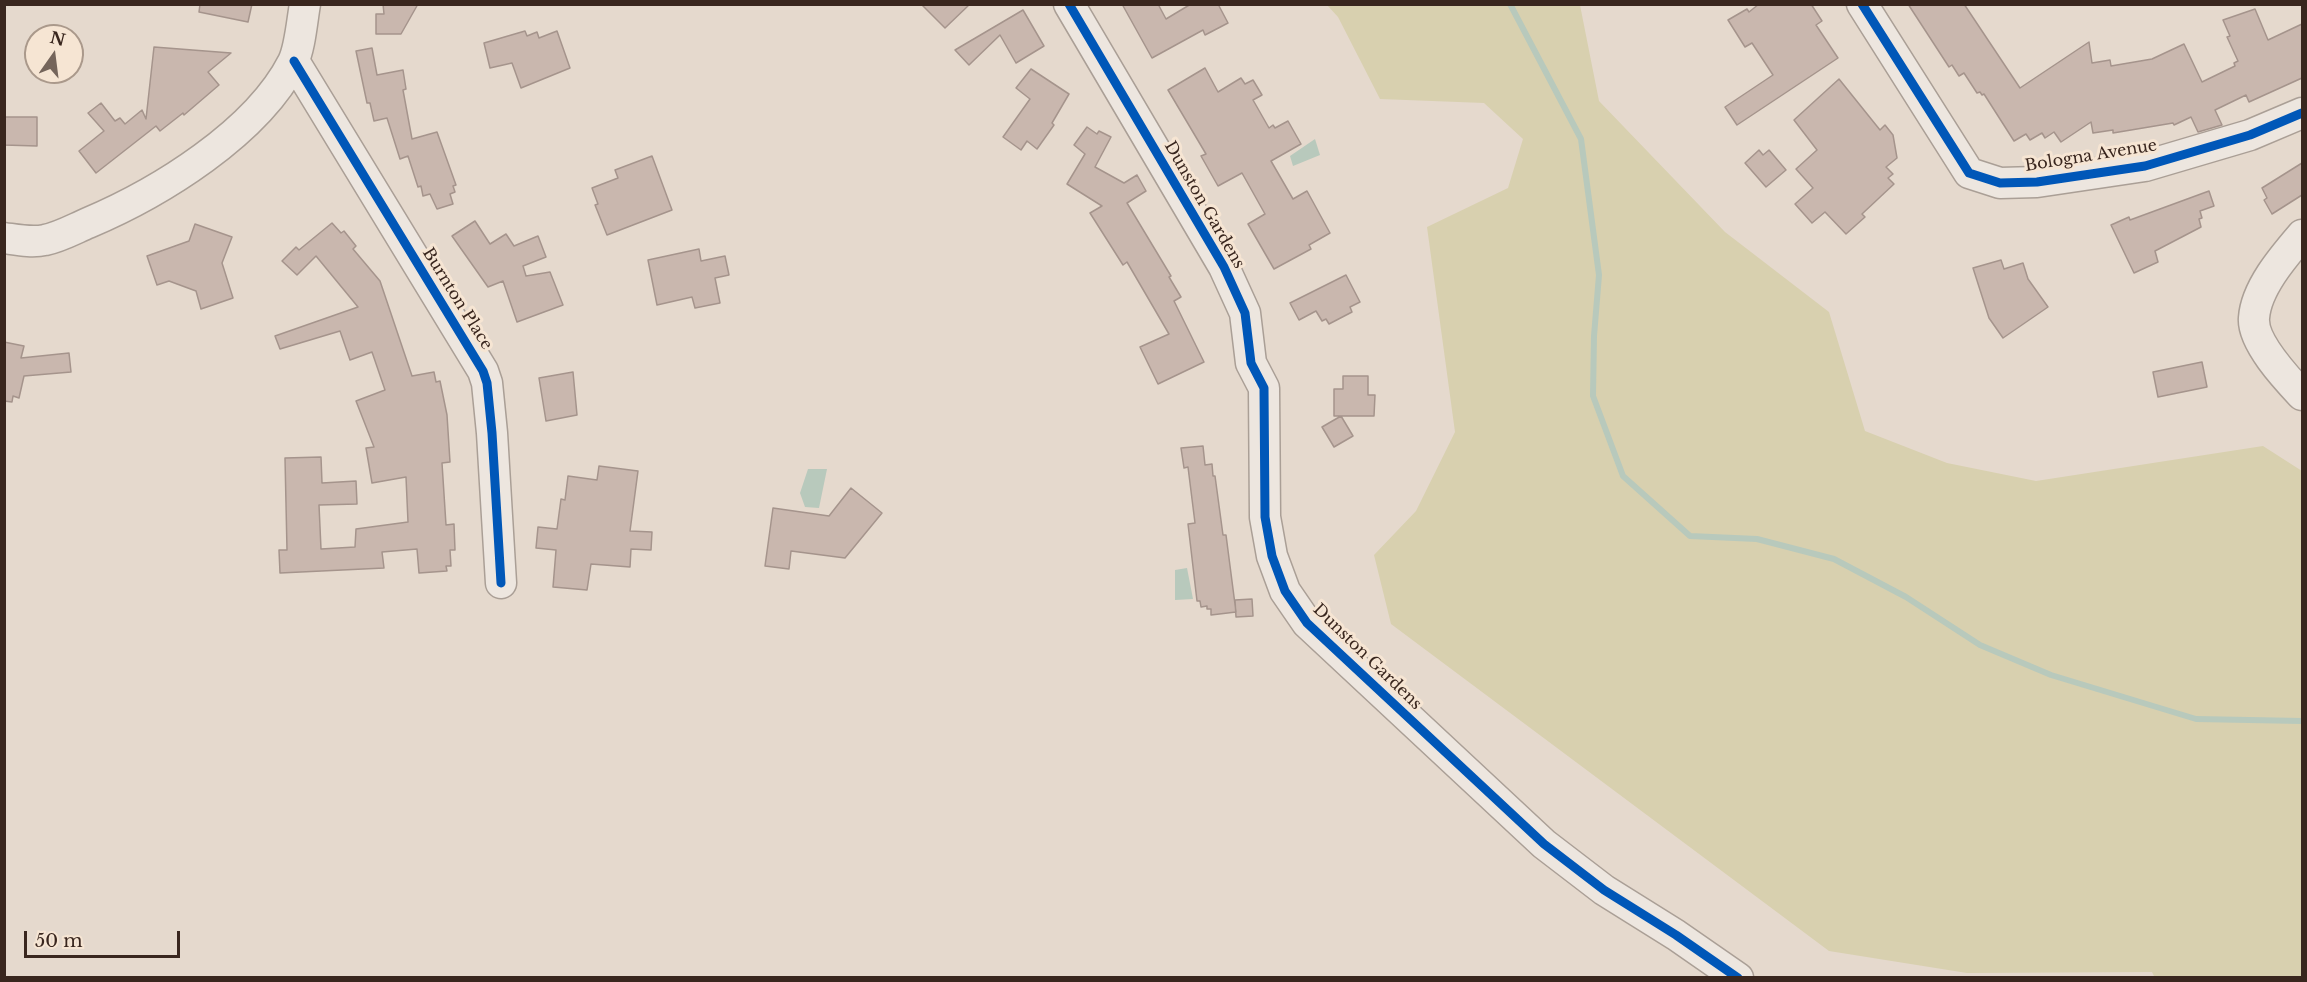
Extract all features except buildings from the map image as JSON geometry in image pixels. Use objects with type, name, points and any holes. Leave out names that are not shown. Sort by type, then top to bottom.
[{"type":"street","points":[[4,238],[22,241],[45,240],[147,196],[230,138],[263,106],[294,61],[305,4]]},
{"type":"street","name":"Dunston Gardens","points":[[1070,4],[1224,267],[1245,313],[1251,363],[1264,388],[1265,517],[1272,556],[1285,591],[1307,623],[1544,844],[1604,890],[1721,964],[1738,978]]},
{"type":"street","name":"Bologna Avenue","points":[[1862,4],[1969,174],[2000,183],[2037,182],[2145,165],[2250,135],[2302,113]]},
{"type":"street","name":"Burnton Place","points":[[294,61],[483,371],[487,383],[492,434],[501,583]]},
{"type":"street","points":[[2302,235],[2278,263],[2263,290],[2254,319],[2261,342],[2279,369],[2302,395]]},
{"type":"shaded area","points":[[1327,5],[1580,5],[1599,101],[1725,232],[1829,312],[1865,431],[1947,463],[2036,481],[2263,446],[2302,471],[2302,977],[2155,978],[2152,972],[1967,973],[1829,951],[1391,624],[1374,555],[1416,511],[1455,432],[1427,227],[1508,188],[1523,139],[1484,103],[1380,99],[1338,17]]},
{"type":"shaded area","points":[[1315,139],[1320,155],[1293,166],[1290,156]]},
{"type":"shaded area","points":[[808,469],[827,469],[819,508],[805,507],[800,493]]},
{"type":"shaded area","points":[[1187,568],[1193,599],[1175,600],[1175,570]]},
{"type":"waterway","points":[[1510,4],[1581,139],[1599,275],[1594,336],[1593,396],[1623,476],[1690,536],[1757,539],[1834,559],[1906,597],[1980,645],[2051,675],[2196,719],[2302,721]]},
{"type":"cycle path","points":[[1069,4],[1224,267],[1245,313],[1251,363],[1264,388],[1265,517],[1272,556],[1285,591],[1307,623],[1544,844],[1604,890],[1676,935],[1738,978]]},
{"type":"cycle path","points":[[1862,4],[1969,173],[2000,183],[2037,182],[2145,166],[2250,135],[2302,113]]},
{"type":"cycle path","points":[[294,61],[483,371],[487,383],[492,433],[501,583]]}]
